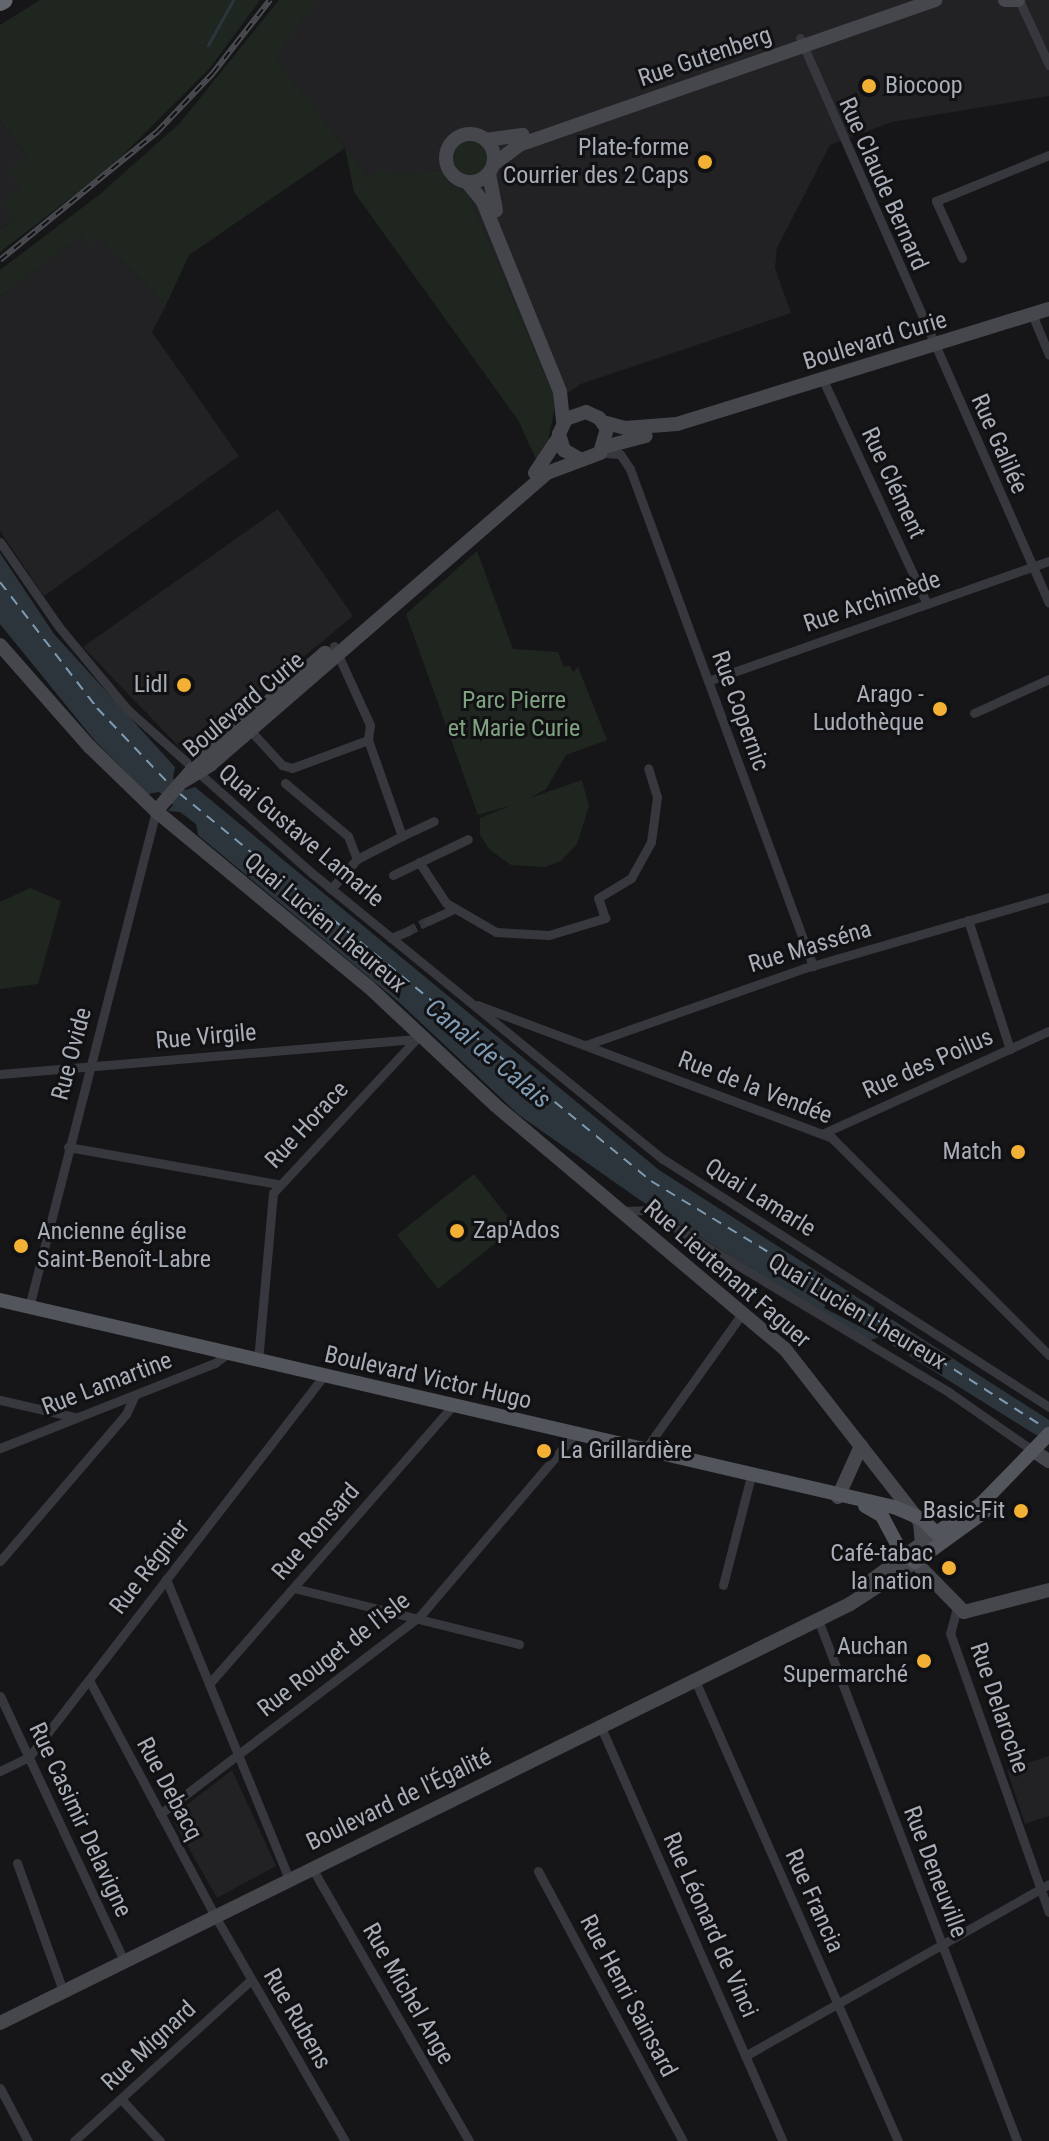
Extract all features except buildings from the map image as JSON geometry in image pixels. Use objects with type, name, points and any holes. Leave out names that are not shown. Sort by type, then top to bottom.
[{"type":"main road","name":"Boulevard Victor Hugo","points":[[0,1300],[913,1514],[919,1550]]},
{"type":"main road","points":[[1035,1452],[1049,1434]]},
{"type":"main road","name":"Boulevard de l'Égalité","points":[[919,1550],[981,1504],[1035,1452]]},
{"type":"main road","name":"Boulevard de l'Égalité","points":[[919,1550],[990,1508],[1016,1482],[1035,1452]]},
{"type":"main road","name":"Boulevard Victor Hugo","points":[[842,1498],[882,1516],[919,1550]]},
{"type":"street","name":"Rue Gutenberg","points":[[491,169],[519,145],[909,0]]},
{"type":"street","name":"Rue Gutenberg","points":[[486,140],[512,139],[936,0]]},
{"type":"street","points":[[1005,0],[1019,0],[1049,65]]},
{"type":"street","name":"Rue Claude Bernard","points":[[801,42],[933,345]]},
{"type":"street","points":[[602,450],[603,422],[589,412],[565,380],[492,200],[486,140],[466,134],[449,147],[449,170],[467,182],[483,202],[560,392],[561,430],[566,452],[581,460],[602,450],[620,454],[630,469]]},
{"type":"street","points":[[962,258],[936,201],[1049,155]]},
{"type":"street","points":[[467,182],[491,169]]},
{"type":"street","name":"Boulevard Curie","points":[[602,450],[1049,309]]},
{"type":"street","points":[[1032,314],[1049,355]]},
{"type":"street","name":"Rue Galilée","points":[[933,345],[1049,603]]},
{"type":"street","name":"Rue Clément","points":[[823,380],[927,604]]},
{"type":"street","points":[[561,430],[573,414],[589,412]]},
{"type":"street","name":"Boulevard Curie","points":[[603,422],[656,427],[714,414]]},
{"type":"street","name":"Boulevard Curie","points":[[156,811],[190,775],[542,467],[561,430]]},
{"type":"street","points":[[630,469],[631,450],[645,436]]},
{"type":"street","name":"Boulevard Curie","points":[[337,649],[541,478],[560,464],[581,460]]},
{"type":"street","name":"Rue Copernic","points":[[630,469],[813,966]]},
{"type":"street","name":"Quai Gustave Lamarle","points":[[0,542],[94,671],[190,775],[466,1001]]},
{"type":"street","name":"Rue Archimède","points":[[708,681],[1049,561]]},
{"type":"street","name":"Quai Lucien Lheureux","points":[[0,634],[41,691]]},
{"type":"street","name":"Quai Lucien Lheureux","points":[[0,645],[156,811],[621,1211],[646,1210],[950,1393],[1035,1452]]},
{"type":"street","points":[[337,649],[370,725],[368,740],[402,836]]},
{"type":"street","points":[[974,713],[1049,679]]},
{"type":"street","points":[[247,727],[288,768],[368,740]]},
{"type":"street","points":[[419,862],[454,909],[483,927],[519,937],[557,934],[605,918],[598,898],[631,878],[651,842],[657,797],[648,768]]},
{"type":"street","points":[[285,783],[345,833],[357,859]]},
{"type":"street","name":"Rue Ovide","points":[[29,1307],[156,811]]},
{"type":"street","points":[[331,889],[357,859],[434,821]]},
{"type":"street","points":[[393,875],[468,839]]},
{"type":"street","name":"Rue Masséna","points":[[586,1045],[813,966],[1049,897]]},
{"type":"street","points":[[428,921],[454,909]]},
{"type":"street","points":[[968,920],[1010,1049]]},
{"type":"street","points":[[391,938],[408,931]]},
{"type":"street","name":"Rue de la Vendée","points":[[466,1001],[824,1133],[1049,1355]]},
{"type":"street","name":"Quai Lamarle","points":[[466,1001],[674,1167],[1049,1407]]},
{"type":"street","name":"Rue des Poilus","points":[[824,1133],[1049,1031]]},
{"type":"street","name":"Rue Virgile","points":[[0,1074],[419,1036]]},
{"type":"street","name":"Rue Horace","points":[[258,1361],[269,1202],[277,1184],[419,1036]]},
{"type":"street","points":[[68,1147],[277,1184]]},
{"type":"street","name":"Rue Lieutenant Faguer","points":[[621,1211],[743,1312],[794,1359],[913,1514]]},
{"type":"street","points":[[644,1451],[743,1312]]},
{"type":"street","name":"Rue Lamartine","points":[[0,1448],[215,1363],[227,1354]]},
{"type":"street","name":"Rue Régnier","points":[[0,1771],[29,1757],[323,1376]]},
{"type":"street","points":[[0,1561],[126,1414],[135,1395]]},
{"type":"street","points":[[0,1400],[76,1418]]},
{"type":"street","name":"Rue Ronsard","points":[[209,1684],[452,1406]]},
{"type":"street","name":"Rue Rouget de l'Isle","points":[[160,1814],[417,1619],[575,1434]]},
{"type":"street","points":[[842,1498],[861,1446]]},
{"type":"street","points":[[1035,1452],[1049,1461]]},
{"type":"street","points":[[723,1585],[751,1476]]},
{"type":"street","name":"Rue Delaroche","points":[[919,1550],[958,1605],[981,1608],[1049,1590]]},
{"type":"street","name":"Boulevard de l'Égalité","points":[[0,2023],[817,1617],[919,1550]]},
{"type":"street","points":[[166,1579],[289,1879]]},
{"type":"street","points":[[294,1588],[519,1644]]},
{"type":"street","name":"Rue Delaroche","points":[[958,1605],[950,1633],[1049,1912]]},
{"type":"street","name":"Rue Deneuville","points":[[817,1617],[1017,2141]]},
{"type":"street","name":"Rue Francia","points":[[694,1678],[898,2141]]},
{"type":"street","name":"Rue Debacq","points":[[89,1680],[215,1916]]},
{"type":"street","name":"Rue Casimir Delavigne","points":[[0,1696],[124,1961]]},
{"type":"street","name":"Rue Léonard de Vinci","points":[[600,1725],[783,2141]]},
{"type":"street","points":[[17,1863],[63,1991]]},
{"type":"street","name":"Rue Michel Ange","points":[[312,1868],[469,2141]]},
{"type":"street","name":"Rue Henri Sainsard","points":[[538,1871],[683,2141]]},
{"type":"street","points":[[745,2056],[1049,1884]]},
{"type":"street","name":"Rue Rubens","points":[[215,1916],[345,2141]]},
{"type":"street","name":"Rue Mignard","points":[[74,2141],[251,1980]]},
{"type":"street","points":[[0,2088],[28,2141]]},
{"type":"street","points":[[122,2100],[160,2141]]},
{"type":"shaded area","points":[[279,0],[1049,0],[1049,96],[892,122],[830,145],[777,248],[775,268],[791,313],[581,384],[556,401],[468,193],[450,184],[441,170],[369,178],[256,34]]},
{"type":"shaded area","points":[[0,120],[26,156],[15,220],[0,230]]},
{"type":"shaded area","points":[[83,235],[99,239],[166,305],[152,332],[239,456],[44,596],[0,531],[0,297]]},
{"type":"shaded area","points":[[278,509],[353,616],[186,754],[83,647]]},
{"type":"shaded area","points":[[1049,1756],[1049,1816],[1025,1824],[1007,1770]]},
{"type":"shaded area","points":[[232,1770],[276,1866],[217,1898],[174,1822],[175,1814]]},
{"type":"green space","points":[[40,0],[260,0],[210,68],[112,166],[0,252],[0,230],[15,220],[3,204],[21,188],[7,170],[26,156],[0,120],[0,25]]},
{"type":"green space","points":[[279,0],[316,0],[275,58],[369,178],[383,170],[394,175],[441,170],[450,184],[468,193],[556,401],[547,446],[536,459],[518,420],[354,192],[345,148],[189,255],[166,305],[99,239],[91,245],[83,235],[0,297],[0,270],[99,195],[180,123]]},
{"type":"green space","points":[[470,140],[483,145],[488,158],[483,171],[470,176],[457,171],[452,158],[457,145]]},
{"type":"green space","name":"Parc Pierre et Marie Curie","points":[[477,551],[513,649],[558,652],[564,667],[570,666],[573,672],[578,667],[607,740],[566,755],[546,789],[530,798],[582,780],[589,806],[577,844],[561,861],[545,867],[511,865],[490,850],[480,835],[480,818],[512,805],[478,815],[406,614]]},
{"type":"green space","points":[[30,888],[61,901],[38,984],[0,989],[0,902]]},
{"type":"green space","name":"Zap'Ados","points":[[474,1174],[516,1227],[438,1289],[397,1235]]},
{"type":"water","name":"Canal de Calais","points":[[0,553],[54,634],[175,767],[173,778],[185,790],[195,787],[659,1170],[1049,1420],[1049,1443],[879,1337],[869,1341],[640,1200],[519,1115],[401,1004],[198,835],[196,824],[180,812],[168,811],[173,805],[159,792],[148,794],[95,741],[0,624]]},
{"type":"pier","points":[[826,1304],[850,1315],[878,1336],[824,1308]]},
{"type":"waterway","points":[[208,45],[233,0]]},
{"type":"ferry route","points":[[0,582],[97,708],[171,786]]},
{"type":"ferry route","points":[[179,793],[651,1181],[834,1292],[846,1313],[863,1311],[1045,1428]]},
{"type":"tunnel","points":[[408,931],[428,921]]},
{"type":"railway","points":[[0,260],[158,131],[213,73],[270,0]]},
{"type":"place","name":"Biocoop","points":[[869,86]]},
{"type":"place","name":"Plate-forme Courrier des 2 Caps","points":[[705,162]]},
{"type":"place","name":"Lidl","points":[[184,685]]},
{"type":"place","name":"Arago - Ludothèque","points":[[940,709]]},
{"type":"place","name":"Match","points":[[1018,1152]]},
{"type":"place","name":"Zap'Ados","points":[[457,1231]]},
{"type":"place","name":"Ancienne église Saint-Benoît-Labre","points":[[21,1246]]},
{"type":"place","name":"La Grillardière","points":[[544,1451]]},
{"type":"place","name":"Basic-Fit","points":[[1021,1511]]},
{"type":"place","name":"Café-tabac la nation","points":[[949,1568]]},
{"type":"place","name":"Auchan Supermarché","points":[[924,1661]]}]
